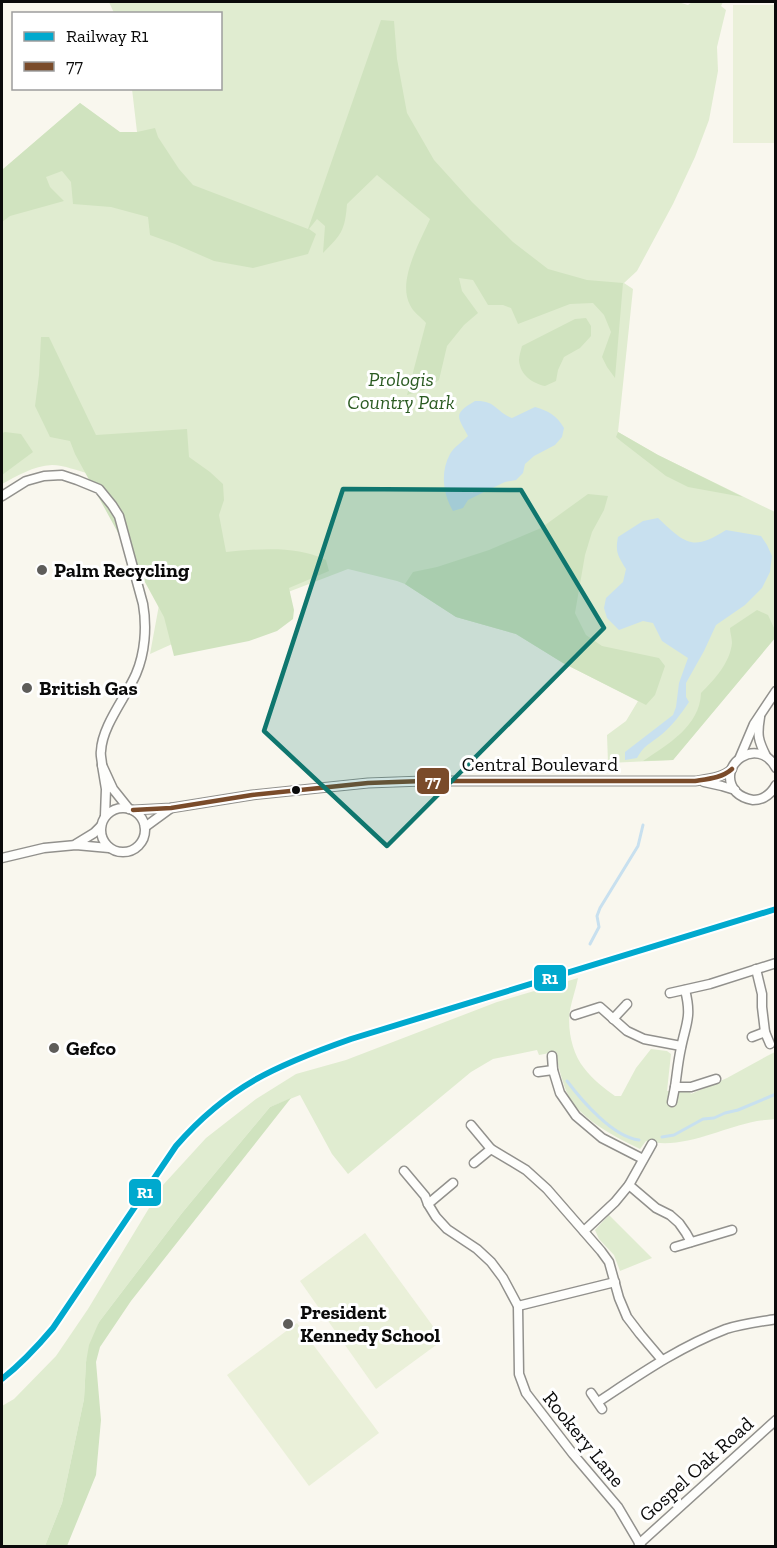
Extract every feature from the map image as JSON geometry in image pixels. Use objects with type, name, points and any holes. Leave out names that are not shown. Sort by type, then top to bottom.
[{"type":"street","points":[[2,496],[26,481],[44,476],[62,475],[99,489],[112,505],[124,528],[143,604],[145,640],[137,673],[103,737],[100,752],[106,789],[105,816],[101,826],[94,833],[76,844]]},
{"type":"street","points":[[735,790],[731,781],[732,769],[740,757],[754,724],[776,691]]},
{"type":"street","points":[[762,711],[758,741],[776,768]]},
{"type":"street","points":[[740,757],[752,753],[770,758]]},
{"type":"street","points":[[2,858],[44,848],[76,844],[110,848],[120,853],[132,851],[141,844],[145,827],[142,818],[113,789],[102,765]]},
{"type":"street","name":"Central Boulevard","points":[[131,809],[171,808],[252,795],[368,783],[696,781],[717,778],[732,769]]},
{"type":"street","name":"Central Boulevard","points":[[696,781],[735,790],[746,798],[755,800],[770,794],[776,785]]},
{"type":"street","name":"Central Boulevard","points":[[145,827],[171,808]]},
{"type":"street","points":[[105,816],[115,810],[131,809]]},
{"type":"street","points":[[101,826],[102,837],[110,848]]},
{"type":"street","points":[[670,993],[776,963]]},
{"type":"street","points":[[756,969],[762,994],[765,1032],[770,1044]]},
{"type":"street","points":[[672,1102],[689,1013],[685,990]]},
{"type":"street","points":[[614,1019],[627,1004]]},
{"type":"street","points":[[575,1015],[600,1007],[627,1031],[644,1039],[681,1046]]},
{"type":"street","points":[[752,1037],[765,1032]]},
{"type":"street","points":[[552,1056],[553,1070],[560,1093],[576,1116],[602,1138],[643,1159]]},
{"type":"street","points":[[538,1072],[553,1070]]},
{"type":"street","points":[[675,1087],[691,1087],[716,1079]]},
{"type":"street","points":[[471,1125],[491,1149],[526,1170],[540,1182],[584,1231],[609,1262],[627,1317],[662,1360]]},
{"type":"street","points":[[584,1231],[615,1202],[629,1185],[651,1146]]},
{"type":"street","points":[[474,1163],[491,1149]]},
{"type":"street","name":"Rookery Lane","points":[[404,1171],[425,1196],[436,1217],[447,1229],[477,1249],[503,1278],[518,1306],[519,1374],[526,1392],[573,1454],[618,1507],[640,1545]]},
{"type":"street","points":[[428,1204],[453,1183]]},
{"type":"street","points":[[629,1185],[656,1208],[679,1223],[691,1242]]},
{"type":"street","points":[[675,1247],[732,1230]]},
{"type":"street","points":[[518,1306],[615,1282]]},
{"type":"street","points":[[591,1393],[600,1406],[662,1360],[726,1329],[776,1319]]},
{"type":"street","name":"Gospel Oak Road","points":[[640,1545],[776,1420]]},
{"type":"highlighted area","points":[[343,489],[521,490],[604,628],[387,846],[264,731]]},
{"type":"green space","name":"Prologis Country Park","points":[[109,2],[678,2],[688,5],[692,2],[723,2],[721,6],[726,10],[717,47],[718,71],[709,120],[673,204],[637,271],[624,283],[633,289],[618,432],[658,455],[775,512],[775,638],[673,760],[608,763],[607,735],[626,721],[638,701],[563,663],[516,634],[456,617],[405,584],[348,569],[283,594],[150,654],[159,605],[90,474],[52,465],[38,467],[2,484],[2,170],[80,103],[119,132],[137,132],[132,90],[222,90],[222,12],[114,12]]},
{"type":"green space","points":[[733,5],[775,5],[775,143],[733,143]]},
{"type":"green space","points":[[381,20],[394,21],[397,59],[407,113],[434,160],[472,202],[513,242],[548,269],[587,280],[623,283],[615,378],[602,357],[611,332],[604,315],[593,303],[570,304],[518,324],[511,308],[503,305],[488,305],[473,280],[459,278],[462,291],[478,313],[464,325],[447,346],[439,380],[424,390],[407,395],[426,323],[410,305],[406,285],[411,262],[430,219],[377,175],[347,204],[341,232],[323,253],[325,226],[317,219],[309,229],[316,234],[308,254],[253,268],[214,261],[150,235],[148,217],[111,207],[73,204],[71,182],[62,171],[46,177],[50,187],[64,201],[10,216],[2,222],[2,170],[80,103],[120,132],[137,132],[155,128],[158,137],[179,169],[193,185],[308,229]]},
{"type":"green space","points":[[586,318],[591,326],[591,336],[580,348],[564,357],[556,381],[545,386],[528,378],[520,365],[522,346],[575,319]]},
{"type":"green space","points":[[41,337],[49,337],[96,435],[187,429],[189,457],[223,484],[224,500],[219,515],[226,552],[264,549],[290,550],[326,560],[329,571],[289,588],[294,610],[293,619],[277,631],[249,641],[174,656],[164,617],[70,441],[50,437],[35,406]]},
{"type":"green space","points":[[618,432],[658,455],[743,497],[688,487],[666,476],[616,437]]},
{"type":"green space","points":[[2,433],[21,434],[33,452],[2,475]]},
{"type":"green space","points":[[588,494],[608,496],[604,510],[592,532],[585,555],[575,613],[586,635],[602,646],[659,658],[665,666],[655,695],[646,705],[563,663],[516,634],[456,617],[405,584],[413,572],[437,567],[489,550],[541,528]]},
{"type":"green space","points":[[757,610],[768,615],[775,630],[775,638],[673,760],[643,761],[672,741],[689,725],[699,705],[701,693],[716,677],[731,650],[730,628]]},
{"type":"green space","points":[[578,978],[569,1017],[574,1048],[587,1072],[615,1096],[621,1096],[636,1068],[651,1049],[667,1051],[671,1054],[667,1091],[690,1092],[691,1094],[775,1052],[775,1119],[743,1124],[674,1143],[646,1141],[640,1149],[611,1134],[582,1113],[569,1097],[555,1052],[539,1055],[537,1050],[493,1059],[471,1072],[348,1174],[332,1154],[300,1095],[270,1107],[182,1213],[99,1322],[86,1362],[84,1399],[62,1503],[45,1546],[2,1546],[2,1406],[14,1399],[56,1356],[88,1309],[163,1185],[206,1138],[256,1099],[296,1074],[346,1060],[497,1002]]},
{"type":"green space","points":[[291,1098],[131,1301],[100,1347],[96,1362],[101,1420],[96,1475],[67,1546],[45,1546],[62,1503],[84,1399],[89,1345],[99,1322],[182,1213],[270,1107]]},
{"type":"green space","points":[[609,1215],[652,1258],[620,1271],[614,1255],[599,1239],[595,1230]]},
{"type":"green space","points":[[365,1233],[443,1340],[376,1389],[300,1281]]},
{"type":"green space","points":[[297,1323],[379,1433],[309,1486],[227,1375]]},
{"type":"water","points":[[475,401],[492,404],[512,418],[535,407],[552,414],[564,428],[562,437],[555,445],[534,456],[525,464],[523,473],[516,480],[505,482],[486,491],[468,500],[463,508],[453,511],[445,490],[445,468],[452,451],[468,436],[460,420],[460,413]]},
{"type":"water","points":[[658,518],[675,534],[689,542],[705,541],[726,530],[761,536],[772,556],[770,572],[762,588],[745,605],[716,625],[686,683],[686,697],[689,702],[680,715],[637,758],[625,760],[625,752],[673,715],[679,683],[688,658],[662,641],[653,623],[643,621],[619,630],[607,618],[604,608],[606,598],[623,582],[626,569],[618,554],[618,537],[643,521]]},
{"type":"waterway","points":[[590,944],[599,927],[597,916],[600,908],[638,846],[643,825]]},
{"type":"waterway","points":[[567,1081],[599,1117],[619,1132],[639,1140]]},
{"type":"waterway","points":[[662,1137],[674,1135],[703,1119],[738,1110],[776,1094]]},
{"type":"rail line","name":"R1","points":[[2,1379],[29,1355],[53,1328],[176,1146],[215,1108],[255,1080],[300,1058],[351,1039],[776,909]]},
{"type":"transit line","name":"77","points":[[133,810],[171,808],[252,795],[368,783],[695,781],[710,779],[732,769]]},
{"type":"place","name":"Palm Recycling","points":[[42,570]]},
{"type":"place","name":"British Gas","points":[[27,688]]},
{"type":"place","name":"Gefco","points":[[54,1048]]},
{"type":"place","name":"President Kennedy School","points":[[288,1324]]}]
